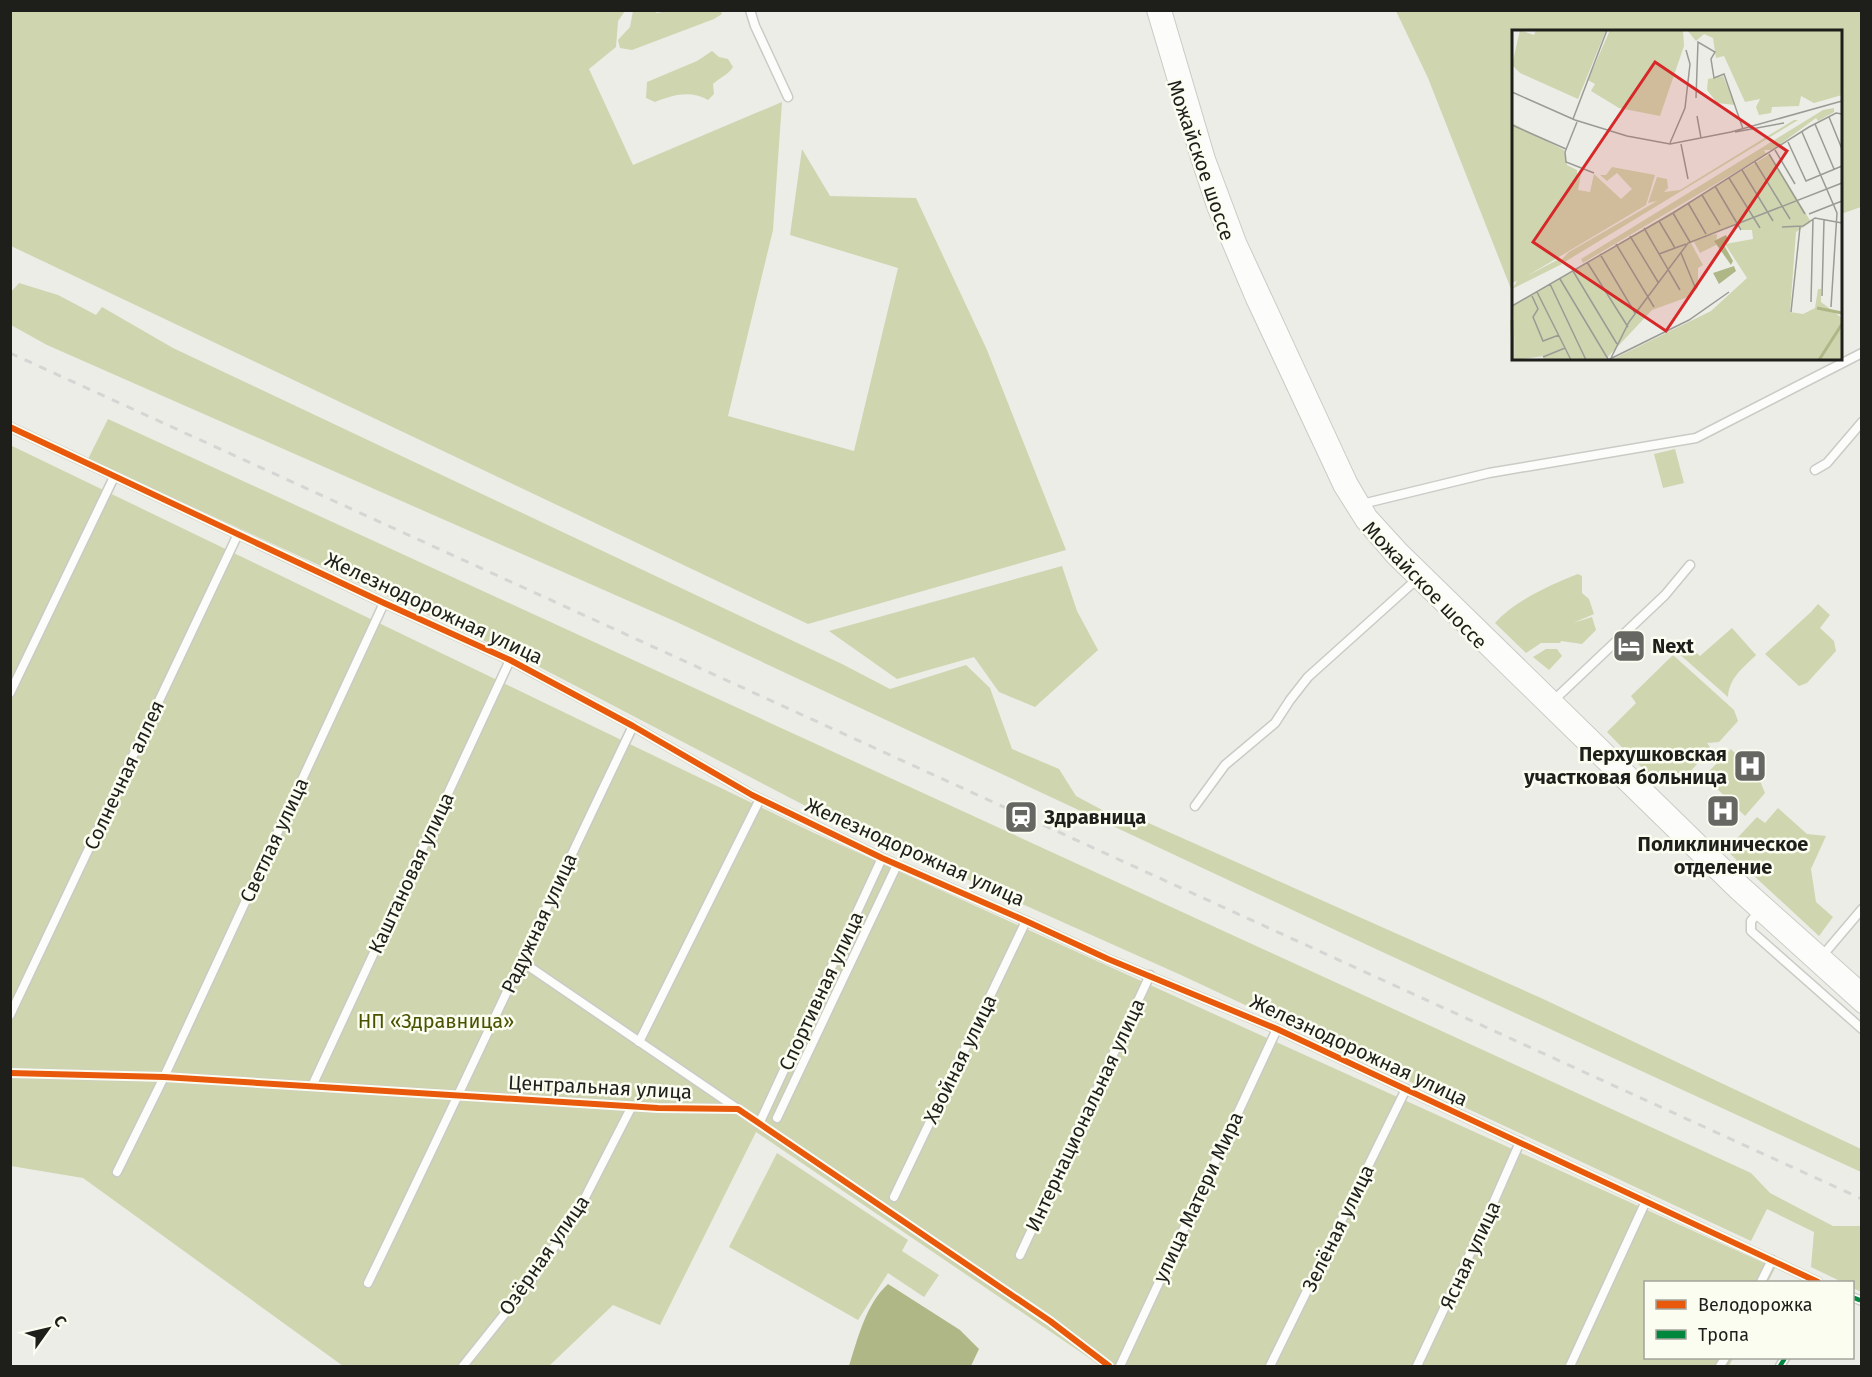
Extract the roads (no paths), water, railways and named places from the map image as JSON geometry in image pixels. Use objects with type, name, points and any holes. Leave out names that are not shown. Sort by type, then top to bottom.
[{"type":"main road","name":"Можайское шоссе","points":[[1154,10],[1209,190],[1253,299],[1353,509],[1375,538],[1416,580],[1758,913],[1862,1006]]},
{"type":"main road","name":"Можайское шоссе","points":[[1164,10],[1208,159],[1239,242],[1362,504],[1388,537],[1742,883],[1862,990]]},
{"type":"street","points":[[750,10],[755,26],[788,97]]},
{"type":"street","points":[[1362,504],[1489,473],[1696,438],[1862,353]]},
{"type":"street","points":[[1815,470],[1827,463],[1862,422]]},
{"type":"street","name":"Железнодорожная улица","points":[[10,427],[510,660],[633,726],[760,799],[882,858],[1108,959],[1277,1029],[1816,1281]]},
{"type":"street","points":[[10,693],[114,477]]},
{"type":"street","name":"Солнечная аллея","points":[[10,1015],[238,534]]},
{"type":"street","points":[[1554,700],[1665,595],[1690,565]]},
{"type":"street","points":[[1195,806],[1225,765],[1275,723],[1308,677],[1416,580]]},
{"type":"street","name":"Светлая улица","points":[[117,1172],[164,1077],[384,603]]},
{"type":"street","name":"Каштановая улица","points":[[312,1086],[510,660]]},
{"type":"street","name":"Радужная улица","points":[[368,1283],[460,1096],[521,961],[633,726]]},
{"type":"street","points":[[639,1042],[760,799]]},
{"type":"street","name":"Спортивная улица","points":[[759,1124],[882,858]]},
{"type":"street","points":[[777,1118],[897,865]]},
{"type":"street","points":[[1822,955],[1862,909]]},
{"type":"street","points":[[1758,913],[1751,921],[1751,931],[1862,1029]]},
{"type":"street","name":"Хвойная улица","points":[[894,1197],[1026,921]]},
{"type":"street","points":[[521,961],[1050,1321],[1109,1366]]},
{"type":"street","name":"Интернациональная улица","points":[[1020,1255],[1150,975]]},
{"type":"street","name":"улица Матери Мира","points":[[1120,1366],[1277,1029]]},
{"type":"street","name":"Центральная улица","points":[[10,1073],[164,1077],[632,1106],[738,1109]]},
{"type":"street","name":"Зелёная улица","points":[[1270,1366],[1406,1089]]},
{"type":"street","name":"Озёрная улица","points":[[463,1366],[530,1282],[575,1217],[632,1106]]},
{"type":"street","name":"Ясная улица","points":[[1417,1366],[1520,1142]]},
{"type":"street","points":[[1570,1366],[1646,1201]]},
{"type":"street","points":[[1762,1281],[1772,1260]]},
{"type":"railway","points":[[10,353],[1862,1199]]},
{"type":"place","name":"Next","points":[[1629,646]]},
{"type":"place","name":"Перхушковская участковая больница","points":[[1750,766]]},
{"type":"place","name":"Поликлиническое отделение","points":[[1723,811]]},
{"type":"place","name":"Здравница","points":[[1021,817]]},
{"type":"park label","name":"НП «Здравница»","points":[[436,1021]]}]
